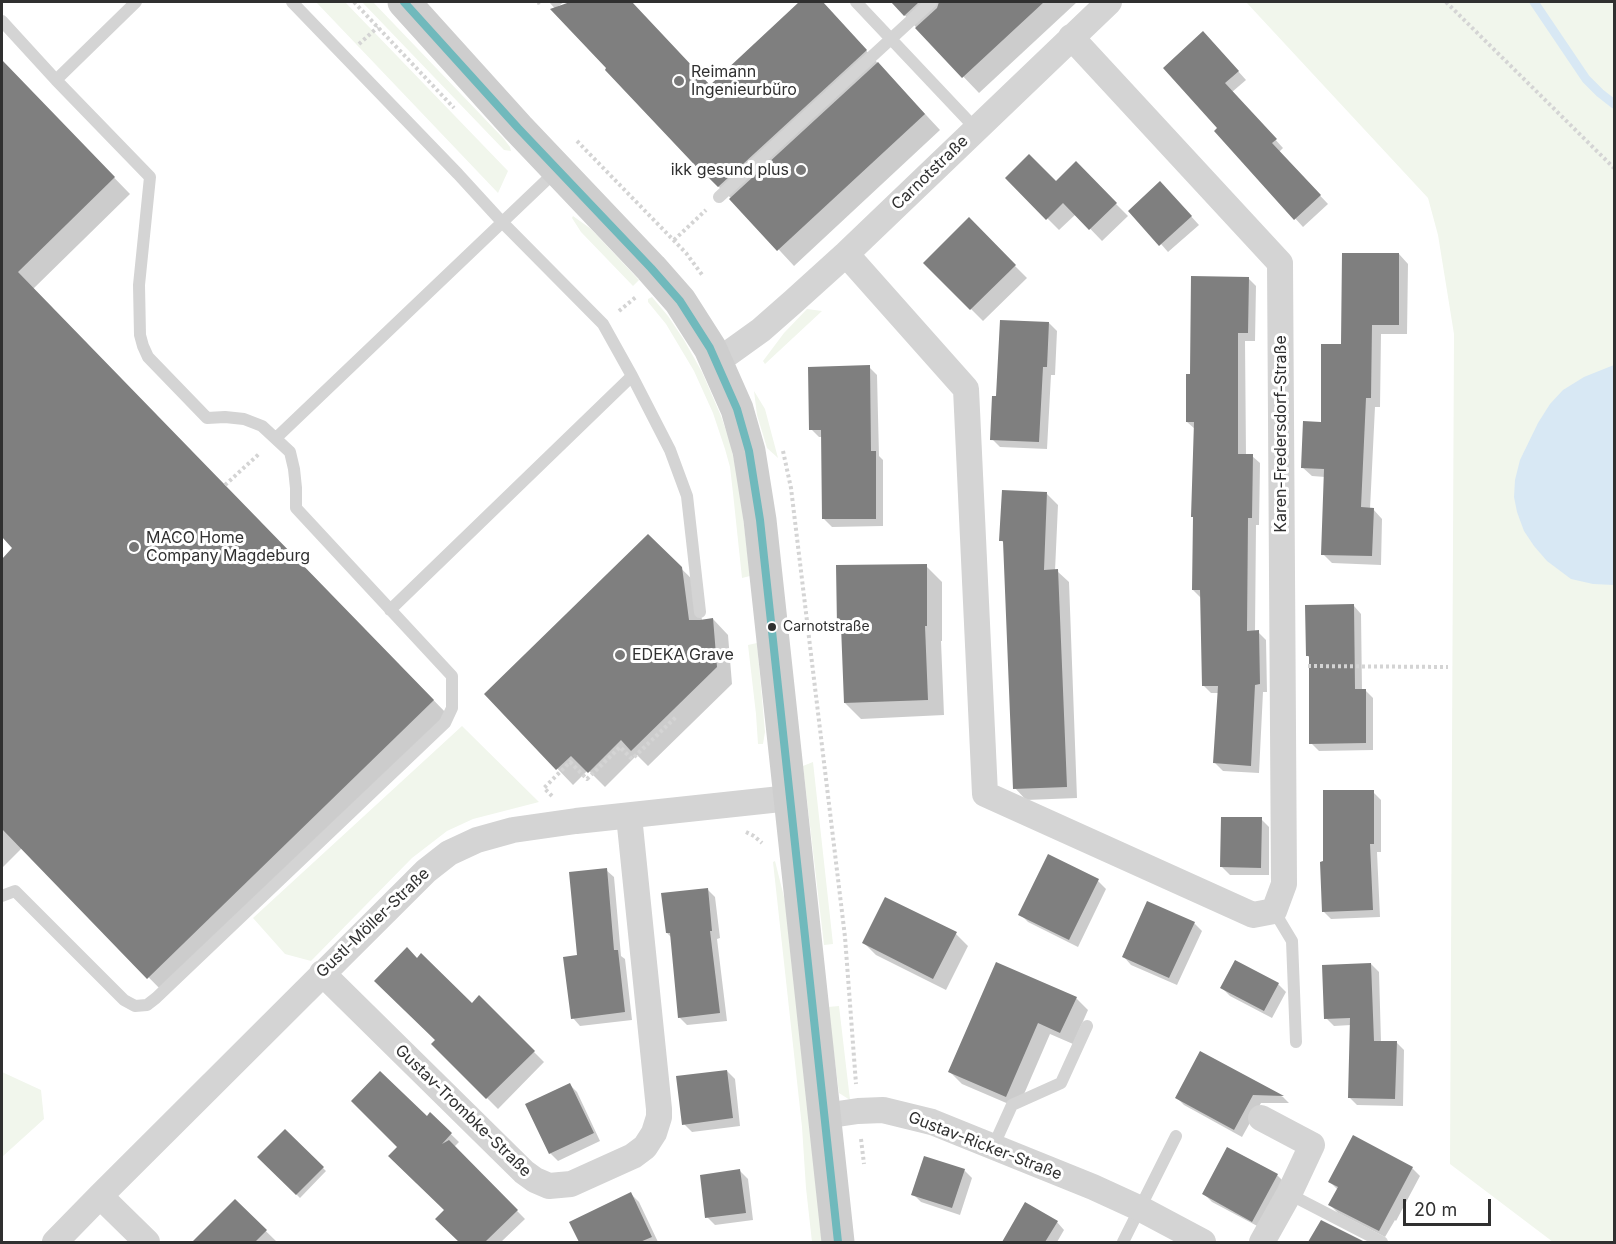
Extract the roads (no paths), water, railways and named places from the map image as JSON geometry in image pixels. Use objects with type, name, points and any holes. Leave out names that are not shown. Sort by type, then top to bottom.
[{"type":"street","points":[[404,2],[671,291],[692,318],[716,360],[737,409],[755,483],[838,1242]]},
{"type":"street","name":"Carnotstraße","points":[[716,360],[761,330],[846,254],[1109,2]]},
{"type":"street","name":"Karen-Fredersdorf-Straße","points":[[1071,37],[1280,263],[1284,884],[1274,911]]},
{"type":"street","points":[[846,254],[966,389],[985,794],[1253,915],[1274,911]]},
{"type":"street","name":"Gustl-Möller-Straße","points":[[55,1242],[426,871],[449,853],[463,845],[513,830],[790,798]]},
{"type":"street","name":"Gustav-Trombke-Straße","points":[[322,974],[524,1172],[535,1180],[549,1186],[571,1184],[633,1156],[645,1147],[654,1133],[660,1109],[629,816]]},
{"type":"street","name":"Gustav-Ricker-Straße","points":[[824,1116],[883,1110],[932,1122],[1092,1187],[1203,1242]]},
{"type":"street","points":[[1261,1118],[1312,1145],[1289,1194],[1262,1242]]},
{"type":"street","points":[[100,1196],[147,1242]]},
{"type":"lane","points":[[56,80],[136,2]]},
{"type":"lane","points":[[292,2],[603,324],[670,450],[687,496],[700,612]]},
{"type":"lane","points":[[856,2],[976,129]]},
{"type":"lane","points":[[719,197],[931,2]]},
{"type":"lane","points":[[2,21],[150,177],[139,285],[140,335],[148,357],[207,418],[244,419],[262,426],[290,452],[296,488],[296,508],[452,676],[452,708],[446,723],[153,1001],[142,1006],[131,1005],[15,891],[2,896]]},
{"type":"lane","points":[[276,438],[557,170]]},
{"type":"lane","points":[[390,610],[632,376]]},
{"type":"lane","points":[[1274,911],[1292,941],[1296,1042]]},
{"type":"lane","points":[[993,1147],[1012,1105],[1061,1083],[1087,1026]]},
{"type":"lane","points":[[1123,1242],[1176,1136]]},
{"type":"lane","points":[[1289,1194],[1382,1242]]},
{"type":"water","points":[[1614,365],[1614,585],[1593,584],[1571,579],[1547,561],[1534,546],[1524,531],[1517,512],[1514,497],[1515,480],[1520,460],[1550,404],[1563,390],[1584,377]]},
{"type":"waterway","points":[[1534,2],[1586,79],[1614,104]]},
{"type":"place","name":"Reimann Ingenieurbüro","points":[[679,81]]},
{"type":"place","name":"ikk gesund plus","points":[[801,170]]},
{"type":"place","name":"MACO Home Company Magdeburg","points":[[134,547]]},
{"type":"place","name":"Carnotstraße","points":[[772,627]]},
{"type":"place","name":"EDEKA Grave","points":[[620,655]]}]
